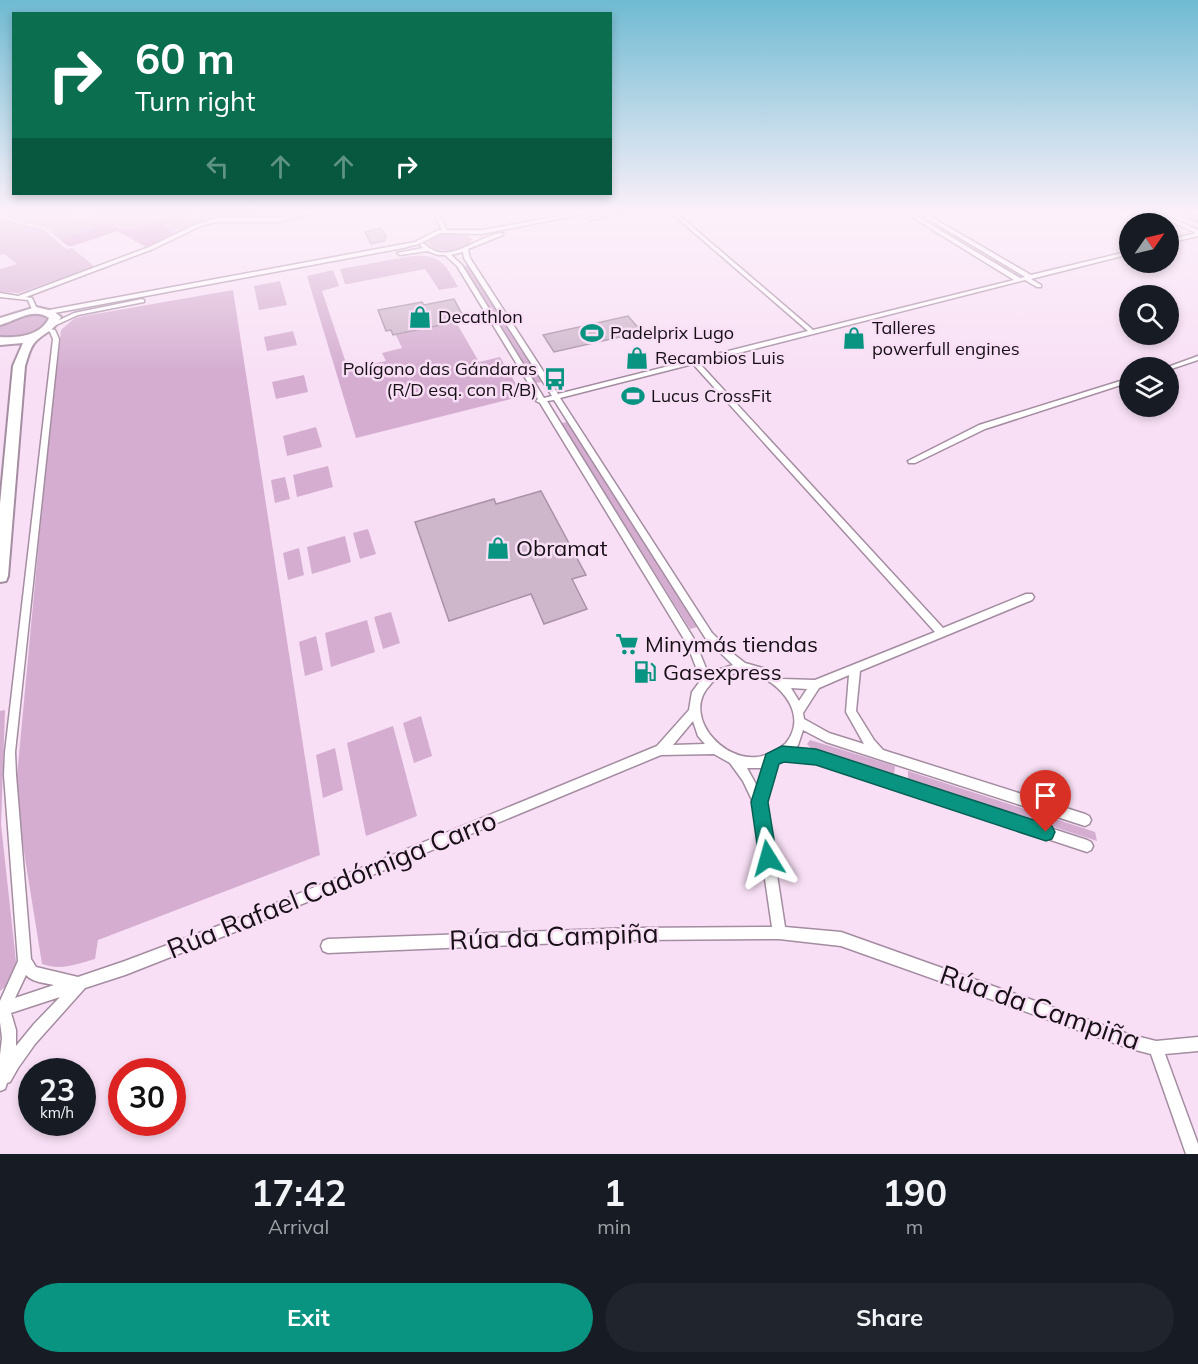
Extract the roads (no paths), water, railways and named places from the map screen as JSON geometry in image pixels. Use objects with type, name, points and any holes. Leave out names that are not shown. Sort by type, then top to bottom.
[{"type":"highway","points":[[0,313],[49,312],[55,317],[50,327],[35,335],[3,341],[19,366]]},
{"type":"highway","points":[[0,322],[17,314]]},
{"type":"highway","points":[[0,576],[8,510],[19,366],[26,347],[35,335]]},
{"type":"street","points":[[20,297],[106,265]]},
{"type":"street","points":[[49,312],[302,265]]},
{"type":"street","points":[[0,1086],[17,1053],[49,1015],[80,984],[32,973],[25,961],[15,850],[10,752],[56,339],[50,327],[71,316],[92,310],[340,265]]},
{"type":"street","points":[[459,265],[540,401],[691,642],[706,679]]},
{"type":"street","points":[[471,265],[709,636],[732,659],[743,667],[769,675],[780,683],[788,691],[798,716],[826,737],[1085,820]]},
{"type":"street","points":[[734,265],[812,332]]},
{"type":"street","points":[[1001,265],[1039,286]]},
{"type":"street","points":[[1004,265],[1025,278]]},
{"type":"street","points":[[540,401],[1078,265]]},
{"type":"street","points":[[0,295],[30,299],[35,311]]},
{"type":"street","points":[[1179,364],[1198,358]]},
{"type":"street","points":[[694,362],[942,633]]},
{"type":"street","points":[[912,461],[982,427],[1119,383]]},
{"type":"street","points":[[780,683],[815,685],[1029,597]]},
{"type":"street","points":[[743,667],[719,671],[706,679],[699,687],[694,699],[693,713],[704,738],[714,748],[734,759],[750,762],[777,757],[816,757],[1088,846]]},
{"type":"street","points":[[855,669],[851,712],[870,744],[880,754]]},
{"type":"street","points":[[760,802],[777,757],[795,740],[798,716],[815,685]]},
{"type":"street","name":"Rúa Rafael Cadórniga Carro","points":[[660,750],[693,713]]},
{"type":"street","name":"Rúa Rafael Cadórniga Carro","points":[[1,1010],[80,984],[247,921],[660,750],[714,748]]},
{"type":"street","points":[[734,759],[747,777],[760,802],[780,933]]},
{"type":"street","name":"Rúa da Campiña","points":[[328,946],[634,934],[780,933],[841,939],[1128,1041],[1156,1048],[1198,1044]]},
{"type":"street","points":[[0,1086],[10,1040],[10,1028],[1,1010],[25,961]]},
{"type":"street","points":[[1156,1048],[1194,1154]]},
{"type":"place","name":"Decathlon","points":[[420,317]]},
{"type":"place","name":"Padelprix Lugo","points":[[592,333]]},
{"type":"place","name":"Talleres powerfull engines","points":[[854,338]]},
{"type":"place","name":"Recambios Luis","points":[[637,358]]},
{"type":"place","name":"Polígono das Gándaras (R/D esq. con R/B)","points":[[555,379]]},
{"type":"place","name":"Lucus CrossFit","points":[[633,396]]},
{"type":"place","name":"Obramat","points":[[498,548]]},
{"type":"place","name":"Minymás tiendas","points":[[627,644]]},
{"type":"place","name":"Gasexpress","points":[[645,672]]}]
